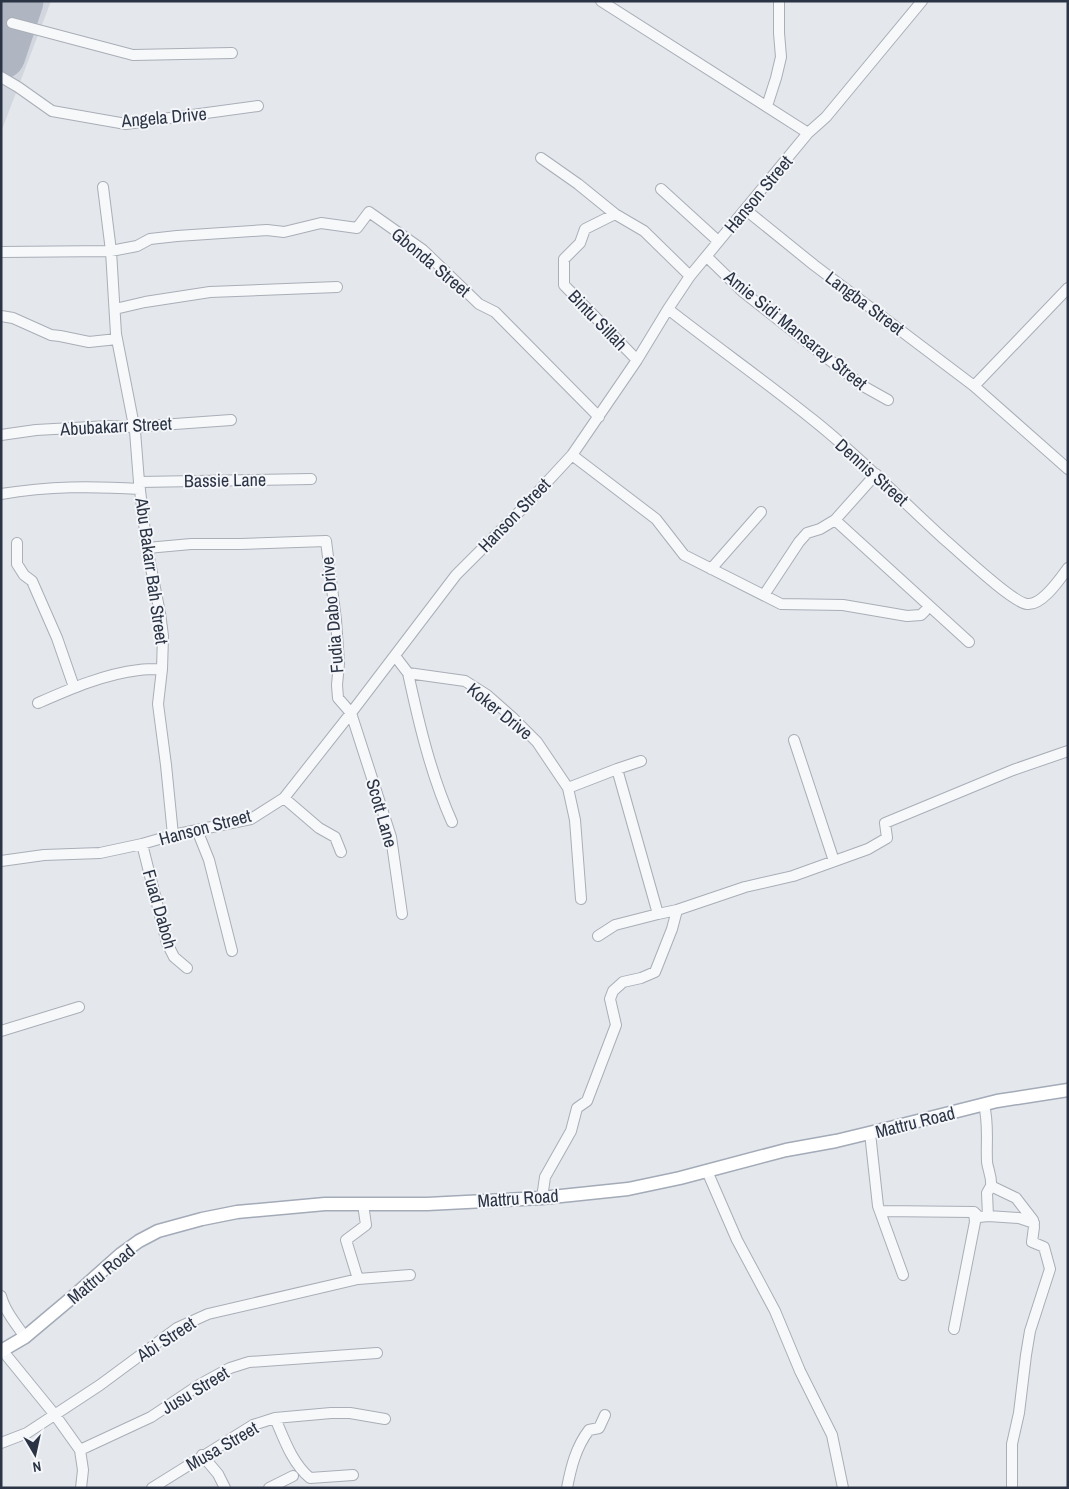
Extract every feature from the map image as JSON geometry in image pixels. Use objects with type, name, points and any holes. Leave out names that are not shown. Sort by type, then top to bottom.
[{"type":"main road","name":"Mattru Road","points":[[2,1350],[25,1337],[121,1254],[139,1241],[182,1223],[237,1212],[325,1204],[427,1204],[542,1198],[628,1189],[786,1150],[870,1133],[1023,1096],[1068,1090]]},
{"type":"street","points":[[601,1],[808,133]]},
{"type":"street","points":[[767,106],[781,57],[779,1]]},
{"type":"street","name":"Hanson Street","points":[[1,862],[44,855],[100,852],[142,844],[173,834],[251,819],[284,798],[456,575],[523,508],[572,454],[637,360],[690,276],[808,133],[826,117],[922,1]]},
{"type":"street","points":[[12,23],[133,55],[232,53]]},
{"type":"street","name":"Angela Drive","points":[[1,77],[52,111],[126,124],[258,106]]},
{"type":"street","points":[[540,158],[578,184],[615,214],[644,231],[690,276]]},
{"type":"street","name":"Abu Bakarr Bah Street","points":[[104,187],[117,338],[135,431],[139,486],[147,548],[161,621],[163,654],[158,704],[173,834]]},
{"type":"street","points":[[661,189],[718,241]]},
{"type":"street","name":"Langba Street","points":[[746,210],[814,265],[974,386],[1068,469]]},
{"type":"street","name":"Gbonda Street","points":[[111,251],[137,246],[150,240],[177,236],[268,230],[284,232],[321,223],[358,228],[369,212],[422,250],[479,304],[495,312],[599,416]]},
{"type":"street","name":"Bintu Sillah","points":[[615,214],[585,229],[580,243],[564,259],[564,285],[637,360]]},
{"type":"street","points":[[1,252],[111,251]]},
{"type":"street","name":"Amie Sidi Mansaray Street","points":[[707,257],[742,291],[863,386],[888,400]]},
{"type":"street","points":[[115,309],[144,302],[210,292],[337,287]]},
{"type":"street","points":[[974,386],[1065,295]]},
{"type":"street","name":"Dennis Street","points":[[668,309],[813,420],[1017,601],[1028,604],[1036,602],[1053,587],[1068,568]]},
{"type":"street","points":[[1,316],[13,318],[51,335],[89,342],[117,338]]},
{"type":"street","name":"Abubakarr Street","points":[[1,435],[36,430],[109,426],[133,427],[231,420]]},
{"type":"street","points":[[572,454],[656,519],[684,555],[781,604],[843,605],[907,616],[921,614],[925,611]]},
{"type":"street","points":[[764,596],[799,542],[807,533],[820,529],[835,520],[876,474]]},
{"type":"street","name":"Bassie Lane","points":[[1,494],[31,489],[90,486],[139,486],[311,479]]},
{"type":"street","points":[[711,569],[761,512]]},
{"type":"street","points":[[835,520],[969,642]]},
{"type":"street","name":"Fudia Dabo Drive","points":[[147,548],[191,544],[326,541],[337,628],[338,698],[351,713]]},
{"type":"street","points":[[17,543],[17,564],[24,575],[32,581],[57,638],[74,687]]},
{"type":"street","points":[[395,656],[408,673],[419,725],[440,796],[452,822]]},
{"type":"street","points":[[38,702],[74,687],[140,670],[162,670]]},
{"type":"street","name":"Koker Drive","points":[[408,673],[465,681],[487,695],[537,742],[568,788],[575,820],[581,899]]},
{"type":"street","name":"Scott Lane","points":[[351,713],[391,837],[402,914]]},
{"type":"street","points":[[794,740],[834,862]]},
{"type":"street","points":[[598,936],[615,925],[677,910],[745,887],[793,876],[868,849],[887,838],[885,823],[941,799],[1068,751]]},
{"type":"street","points":[[568,788],[641,761]]},
{"type":"street","points":[[617,769],[658,914]]},
{"type":"street","points":[[284,798],[319,828],[335,837],[341,852]]},
{"type":"street","points":[[197,830],[209,860],[232,951]]},
{"type":"street","name":"Fuad Daboh","points":[[142,844],[167,943],[174,957],[186,968]]},
{"type":"street","points":[[542,1198],[545,1177],[571,1131],[577,1108],[587,1101],[616,1025],[610,999],[613,991],[623,982],[641,978],[655,972],[669,938],[677,910]]},
{"type":"street","points":[[1,1031],[79,1007]]},
{"type":"street","points":[[984,1105],[988,1128],[987,1164],[991,1180],[991,1186],[987,1193],[988,1216]]},
{"type":"street","points":[[870,1133],[878,1206],[902,1275]]},
{"type":"street","points":[[707,1171],[736,1240],[775,1311],[800,1371],[832,1435],[843,1488]]},
{"type":"street","points":[[991,1186],[1016,1198],[1034,1223],[1032,1242],[1044,1247],[1050,1269],[1030,1331],[1019,1413],[1012,1444],[1012,1488]]},
{"type":"street","points":[[358,1279],[346,1240],[366,1225],[363,1204]]},
{"type":"street","points":[[880,1211],[974,1212],[979,1217],[1019,1218],[1034,1223]]},
{"type":"street","points":[[954,1329],[975,1222],[974,1212]]},
{"type":"street","name":"Abi Street","points":[[1,1443],[27,1433],[100,1385],[177,1328],[208,1314],[358,1279],[410,1275]]},
{"type":"street","points":[[1,1296],[2,1302],[11,1318],[25,1337]]},
{"type":"street","points":[[2,1350],[55,1414],[80,1450],[83,1470],[81,1488]]},
{"type":"street","name":"Jusu Street","points":[[80,1450],[151,1417],[199,1385],[230,1368],[249,1362],[377,1353]]},
{"type":"street","name":"Musa Street","points":[[152,1488],[202,1455],[253,1426],[275,1418],[331,1412],[385,1419]]},
{"type":"street","points":[[567,1488],[578,1450],[589,1430],[599,1428],[604,1415]]},
{"type":"street","points":[[275,1418],[297,1465],[310,1478],[353,1475]]},
{"type":"street","points":[[202,1455],[218,1474],[225,1488]]},
{"type":"street","points":[[269,1488],[293,1476]]},
{"type":"shaded area","points":[[1,1],[51,1],[1,132]]},
{"type":"runway","points":[[1,55],[19,1]]}]
